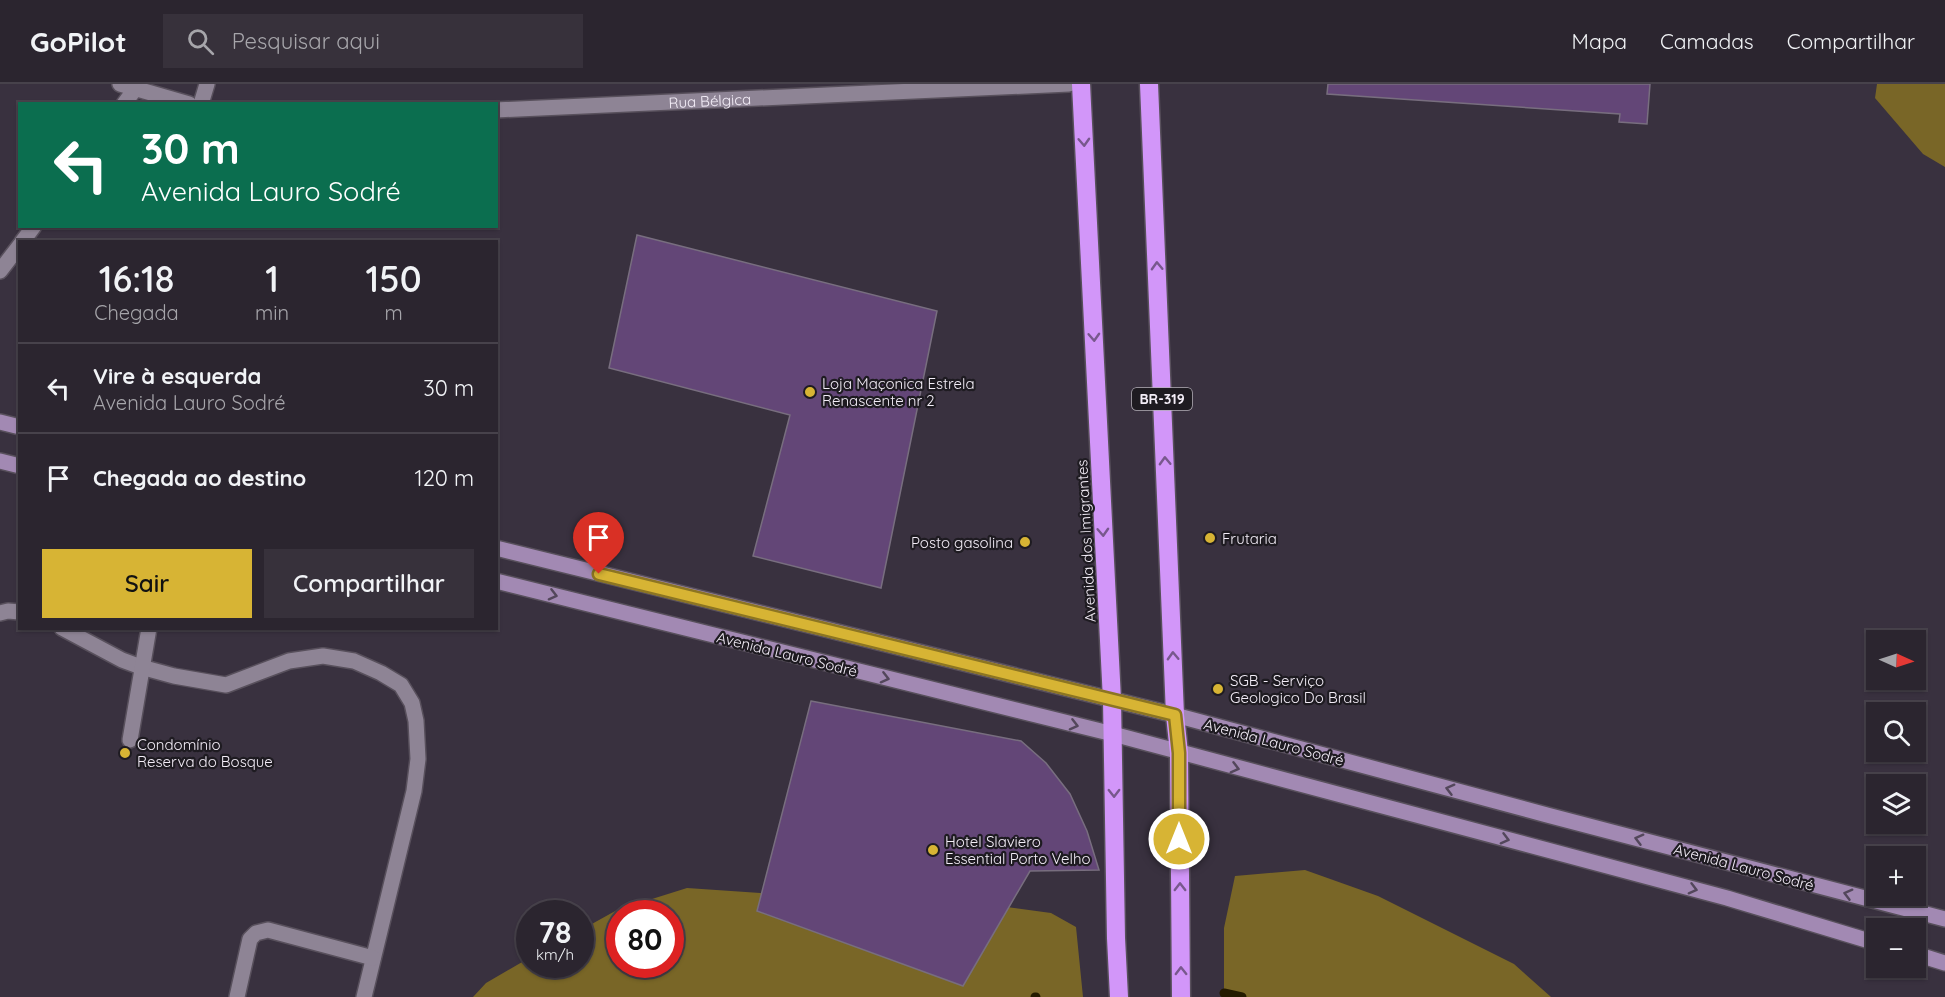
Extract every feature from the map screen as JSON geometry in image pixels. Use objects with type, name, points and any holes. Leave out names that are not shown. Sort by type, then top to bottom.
[{"type":"highway","name":"Avenida dos Imigrantes","points":[[1081,84],[1112,700],[1119,997]]},
{"type":"highway","name":"BR-319","points":[[1149,84],[1175,715],[1179,753],[1181,997]]},
{"type":"street","points":[[120,84],[182,102]]},
{"type":"street","points":[[202,102],[207,84]]},
{"type":"street","name":"Rua Bélgica","points":[[498,110],[1069,84]]},
{"type":"street","points":[[125,102],[135,89]]},
{"type":"street","points":[[23,240],[32,228]]},
{"type":"street","points":[[0,271],[18,247]]},
{"type":"street","points":[[0,422],[18,426]]},
{"type":"street","points":[[0,461],[18,466]]},
{"type":"street","name":"Avenida Lauro Sodré","points":[[498,548],[1175,715],[1945,919]]},
{"type":"street","name":"Avenida Lauro Sodré","points":[[498,581],[1113,734],[1727,898],[1866,940]]},
{"type":"street","points":[[0,613],[18,612]]},
{"type":"street","points":[[66,630],[122,660],[141,667],[174,676],[226,685],[289,661],[323,656],[354,661],[381,672],[402,685],[412,704],[416,721],[418,759],[414,791],[364,997]]},
{"type":"street","points":[[130,740],[148,630]]},
{"type":"street","points":[[237,997],[250,939],[256,933],[268,930],[374,958]]},
{"type":"street","points":[[1926,957],[1945,963]]},
{"type":"shaded area","points":[[1877,84],[1945,84],[1945,167],[1923,154],[1875,98]]},
{"type":"shaded area","points":[[1305,870],[1378,896],[1514,964],[1551,997],[1226,997],[1224,993],[1224,928],[1235,876]]},
{"type":"shaded area","points":[[687,888],[837,898],[984,904],[1051,913],[1076,927],[1083,997],[473,997],[486,983],[516,966],[516,978],[594,978],[594,923],[606,916],[606,978],[684,978],[684,900],[649,900]]},
{"type":"building","points":[[1328,84],[1650,84],[1647,124],[1619,122],[1620,114],[1327,94]]},
{"type":"building","name":"Loja Maçonica Estrela Renascente nr 2","points":[[637,235],[937,311],[881,588],[753,556],[790,415],[609,368]]},
{"type":"building","name":"Hotel Slaviero Essential Porto Velho","points":[[811,701],[1021,741],[1046,763],[1070,794],[1087,831],[1099,870],[1030,871],[963,986],[757,911]]},
{"type":"waterway","points":[[1224,993],[1242,997]]},
{"type":"place","name":"Loja Maçonica Estrela Renascente nr 2","points":[[810,392]]},
{"type":"place","name":"Frutaria","points":[[1210,538]]},
{"type":"place","name":"Posto gasolina","points":[[1025,542]]},
{"type":"place","name":"SGB - Serviço Geologico Do Brasil","points":[[1218,689]]},
{"type":"place","name":"Condomínio Reserva do Bosque","points":[[125,753]]},
{"type":"place","name":"Hotel Slaviero Essential Porto Velho","points":[[933,850]]},
{"type":"route","points":[[599,574],[1175,715],[1179,753],[1179,839]]}]
